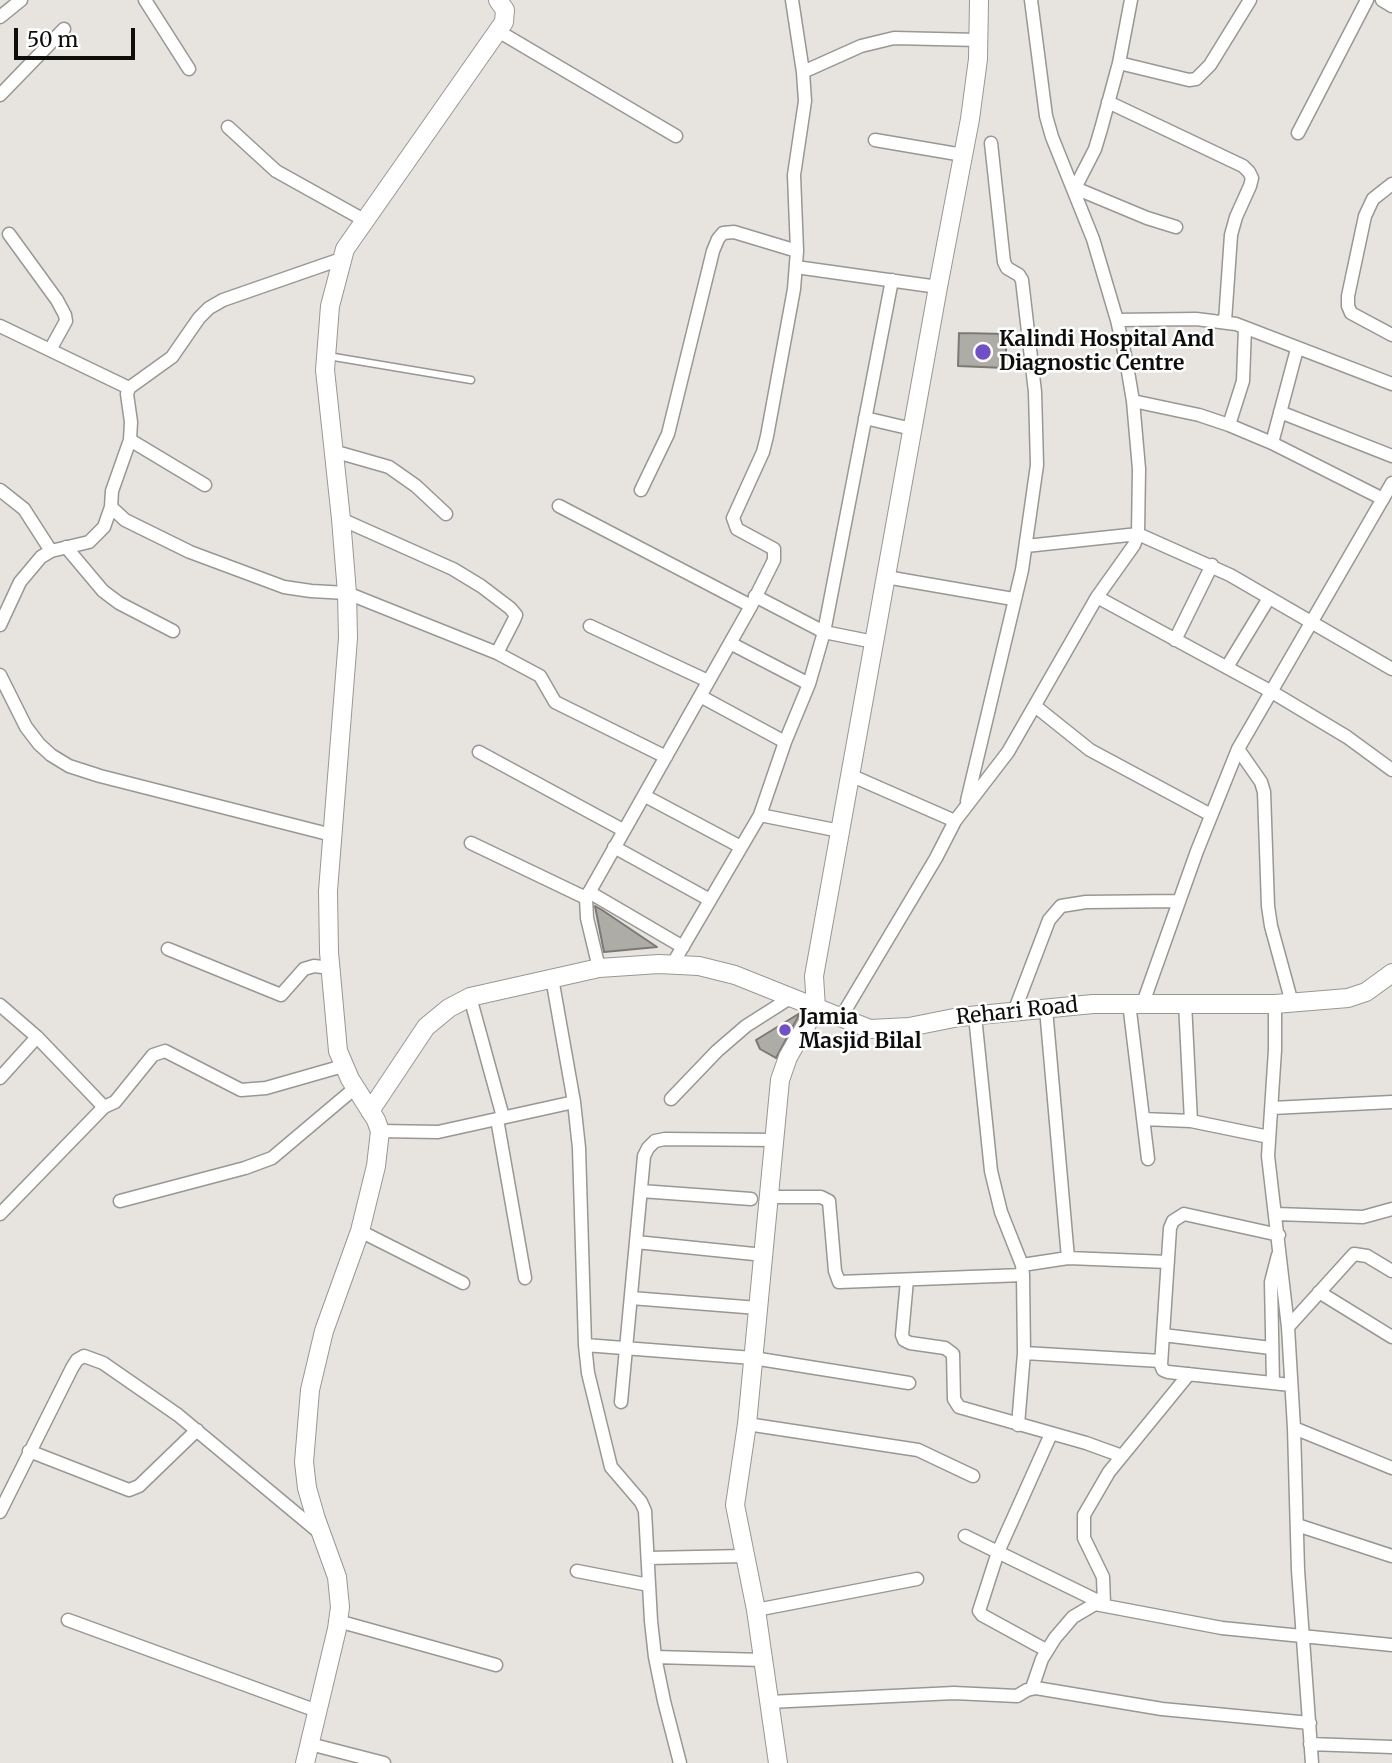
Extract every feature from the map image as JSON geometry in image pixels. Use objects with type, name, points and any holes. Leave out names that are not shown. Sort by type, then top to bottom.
[{"type":"main road","points":[[305,1763],[340,1607],[337,1577],[307,1488],[304,1462],[310,1390],[324,1331],[360,1231],[376,1166],[380,1131],[344,1066],[337,1041],[331,968],[328,891],[348,638],[341,519],[325,370],[330,306],[341,259],[364,220],[498,31],[506,15],[498,0]]},
{"type":"main road","points":[[778,1763],[756,1610],[736,1497],[747,1424],[764,1255],[761,1198],[775,1140],[783,1068],[816,1008],[814,976],[974,90],[979,0]]},
{"type":"main road","name":"Rehari Road","points":[[370,1111],[426,1027],[438,1016],[470,997],[599,968],[699,966],[735,975],[870,1029],[909,1027],[975,1016],[1093,1004],[1284,1003],[1348,998],[1389,981]]},
{"type":"street","points":[[0,17],[21,0]]},
{"type":"street","points":[[145,0],[189,69]]},
{"type":"street","points":[[599,968],[587,918],[587,895],[645,796],[774,560],[775,553],[771,546],[737,529],[733,518],[763,452],[796,267],[794,175],[805,101],[792,0]]},
{"type":"street","points":[[840,1019],[936,858],[955,821],[1008,752],[1097,597],[1138,534],[1139,469],[1133,401],[1117,320],[1093,239],[1046,116],[1031,0]]},
{"type":"street","points":[[1075,188],[1094,149],[1119,63],[1131,0]]},
{"type":"street","points":[[1119,63],[1189,80],[1196,79],[1210,65],[1250,0]]},
{"type":"street","points":[[1298,133],[1367,0]]},
{"type":"street","points":[[1382,0],[1392,6]]},
{"type":"street","points":[[0,95],[64,29]]},
{"type":"street","points":[[498,31],[676,136]]},
{"type":"street","points":[[803,72],[861,46],[894,38],[978,40]]},
{"type":"street","points":[[1108,102],[1243,166],[1249,172],[1250,186],[1231,235],[1225,321]]},
{"type":"street","points":[[228,127],[276,171],[364,220]]},
{"type":"street","points":[[875,140],[963,155]]},
{"type":"street","points":[[966,805],[1022,570],[1037,465],[1035,392],[1022,280],[1007,268],[1004,262],[991,143]]},
{"type":"street","points":[[1392,184],[1373,199],[1365,216],[1348,306],[1352,313],[1392,335]]},
{"type":"street","points":[[1075,188],[1176,228]]},
{"type":"street","points":[[641,490],[668,434],[718,239],[723,233],[734,232],[797,251]]},
{"type":"street","points":[[9,234],[62,309],[66,321],[50,350]]},
{"type":"street","points":[[0,625],[20,582],[31,567],[51,551],[89,542],[104,527],[111,507],[112,491],[130,440],[131,422],[127,394],[129,388],[172,357],[199,318],[216,304],[341,259]]},
{"type":"street","points":[[796,267],[937,287]]},
{"type":"street","points":[[672,965],[760,815],[808,684],[824,632],[892,280]]},
{"type":"street","points":[[1117,320],[1225,321],[1392,384]]},
{"type":"street","points":[[0,326],[129,388]]},
{"type":"street","points":[[1229,425],[1243,381],[1245,328]]},
{"type":"street","points":[[1272,443],[1297,349]]},
{"type":"street","points":[[1133,401],[1199,415],[1229,425],[1272,443],[1383,499]]},
{"type":"street","points":[[1280,412],[1392,456]]},
{"type":"street","points":[[865,418],[912,429]]},
{"type":"street","points":[[130,440],[205,485]]},
{"type":"street","points":[[333,451],[389,467],[416,486],[446,514]]},
{"type":"street","points":[[1147,1159],[1136,1003],[1238,749],[1392,483]]},
{"type":"street","points":[[0,490],[23,509],[51,551]]},
{"type":"street","points":[[559,506],[753,601],[824,632],[874,642]]},
{"type":"street","points":[[111,507],[125,520],[163,540],[271,583],[312,591],[347,593],[497,653],[540,676],[550,696],[559,705],[666,757]]},
{"type":"street","points":[[341,519],[460,573],[510,608],[516,615],[497,653]]},
{"type":"street","points":[[1026,546],[1138,534],[1212,565],[1392,669]]},
{"type":"street","points":[[66,547],[103,592],[173,631]]},
{"type":"street","points":[[1175,640],[1212,565]]},
{"type":"street","points":[[886,577],[1013,599]]},
{"type":"street","points":[[1097,597],[1272,692],[1347,737],[1392,769]]},
{"type":"street","points":[[1227,667],[1269,598]]},
{"type":"street","points":[[590,626],[708,681]]},
{"type":"street","points":[[730,643],[808,684]]},
{"type":"street","points":[[0,675],[5,698],[26,727],[51,755],[69,766],[332,835]]},
{"type":"street","points":[[700,696],[785,742]]},
{"type":"street","points":[[1035,706],[1090,750],[1211,815]]},
{"type":"street","points":[[1238,749],[1261,782],[1264,792],[1264,852],[1268,906],[1284,1003],[1268,1156],[1288,1327],[1312,1763]]},
{"type":"street","points":[[479,752],[623,830]]},
{"type":"street","points":[[850,775],[955,821]]},
{"type":"street","points":[[645,796],[741,847]]},
{"type":"street","points":[[760,815],[840,831]]},
{"type":"street","points":[[471,843],[587,895],[682,947]]},
{"type":"street","points":[[614,847],[710,900]]},
{"type":"street","points":[[1014,1012],[1049,920],[1061,906],[1086,902],[1179,901]]},
{"type":"street","points":[[168,949],[281,995],[304,969],[314,966],[331,968]]},
{"type":"street","points":[[552,978],[574,1102],[580,1171],[585,1345],[589,1381],[611,1467],[641,1502],[645,1511],[655,1657],[680,1763]]},
{"type":"street","points":[[470,997],[500,1118],[524,1278]]},
{"type":"street","points":[[671,1099],[717,1051],[746,1026],[790,998]]},
{"type":"street","points":[[1185,1003],[1191,1121]]},
{"type":"street","points":[[0,1005],[37,1037],[104,1107]]},
{"type":"street","points":[[1046,1009],[1068,1258]]},
{"type":"street","points":[[975,1016],[990,1171],[1001,1212],[1023,1270],[1024,1353],[1018,1425]]},
{"type":"street","points":[[0,1079],[37,1037]]},
{"type":"street","points":[[0,1214],[104,1107],[115,1102],[153,1055],[165,1051],[241,1090],[266,1088],[344,1066]]},
{"type":"street","points":[[120,1201],[272,1158],[355,1088]]},
{"type":"street","points":[[380,1131],[438,1132],[574,1102]]},
{"type":"street","points":[[1272,1108],[1392,1102]]},
{"type":"street","points":[[1143,1119],[1191,1121],[1269,1137]]},
{"type":"street","points":[[621,1402],[644,1156],[655,1141],[775,1140]]},
{"type":"street","points":[[641,1191],[761,1198],[821,1197],[829,1201],[835,1271],[839,1282],[907,1280],[1023,1270],[1068,1258],[1168,1262]]},
{"type":"street","points":[[1276,1214],[1363,1217],[1392,1209]]},
{"type":"street","points":[[1279,1235],[1184,1214],[1178,1216],[1170,1228],[1161,1361],[1163,1370],[1292,1385]]},
{"type":"street","points":[[360,1231],[463,1283]]},
{"type":"street","points":[[636,1242],[764,1255]]},
{"type":"street","points":[[1273,1383],[1271,1282],[1280,1250]]},
{"type":"street","points":[[1288,1327],[1354,1254],[1367,1256],[1392,1271]]},
{"type":"street","points":[[907,1280],[902,1335],[910,1343],[945,1348],[953,1353],[954,1399],[959,1407],[1122,1456]]},
{"type":"street","points":[[1319,1292],[1392,1337]]},
{"type":"street","points":[[631,1298],[758,1308]]},
{"type":"street","points":[[1163,1335],[1271,1348]]},
{"type":"street","points":[[585,1345],[753,1359],[909,1383]]},
{"type":"street","points":[[1024,1353],[1161,1361]]},
{"type":"street","points":[[0,1511],[72,1368],[77,1360],[84,1356],[103,1363],[197,1430],[321,1534]]},
{"type":"street","points":[[1104,1604],[1103,1577],[1084,1538],[1084,1515],[1097,1489],[1189,1374]]},
{"type":"street","points":[[747,1424],[918,1450],[973,1476]]},
{"type":"street","points":[[1294,1428],[1392,1468]]},
{"type":"street","points":[[29,1451],[130,1490],[139,1486],[197,1430]]},
{"type":"street","points":[[1046,1650],[979,1611],[998,1552],[1051,1434]]},
{"type":"street","points":[[1297,1525],[1392,1556]]},
{"type":"street","points":[[965,1536],[1104,1604]]},
{"type":"street","points":[[648,1558],[746,1556]]},
{"type":"street","points":[[577,1571],[649,1585]]},
{"type":"street","points":[[756,1610],[918,1579]]},
{"type":"street","points":[[1032,1688],[1046,1650],[1073,1617],[1095,1604],[1222,1628],[1392,1645]]},
{"type":"street","points":[[68,1620],[317,1711]]},
{"type":"street","points":[[338,1621],[496,1665]]},
{"type":"street","points":[[655,1657],[763,1660]]},
{"type":"street","points":[[769,1702],[927,1694],[981,1693],[1017,1696],[1032,1688],[1162,1709],[1310,1723]]},
{"type":"street","points":[[310,1744],[384,1763]]},
{"type":"street","points":[[1310,1744],[1392,1747]]},
{"type":"lane","points":[[326,355],[471,380]]},
{"type":"building","points":[[959,333],[1007,334],[1005,368],[958,366]]},
{"type":"building","points":[[595,906],[602,910],[657,947],[604,952]]},
{"type":"building","name":"Jamia Masjid Bilal","points":[[800,1013],[776,1058],[760,1049],[756,1040]]},
{"type":"place","name":"Kalindi Hospital And Diagnostic Centre","points":[[983,352]]},
{"type":"place","name":"Jamia Masjid Bilal","points":[[785,1030]]}]
